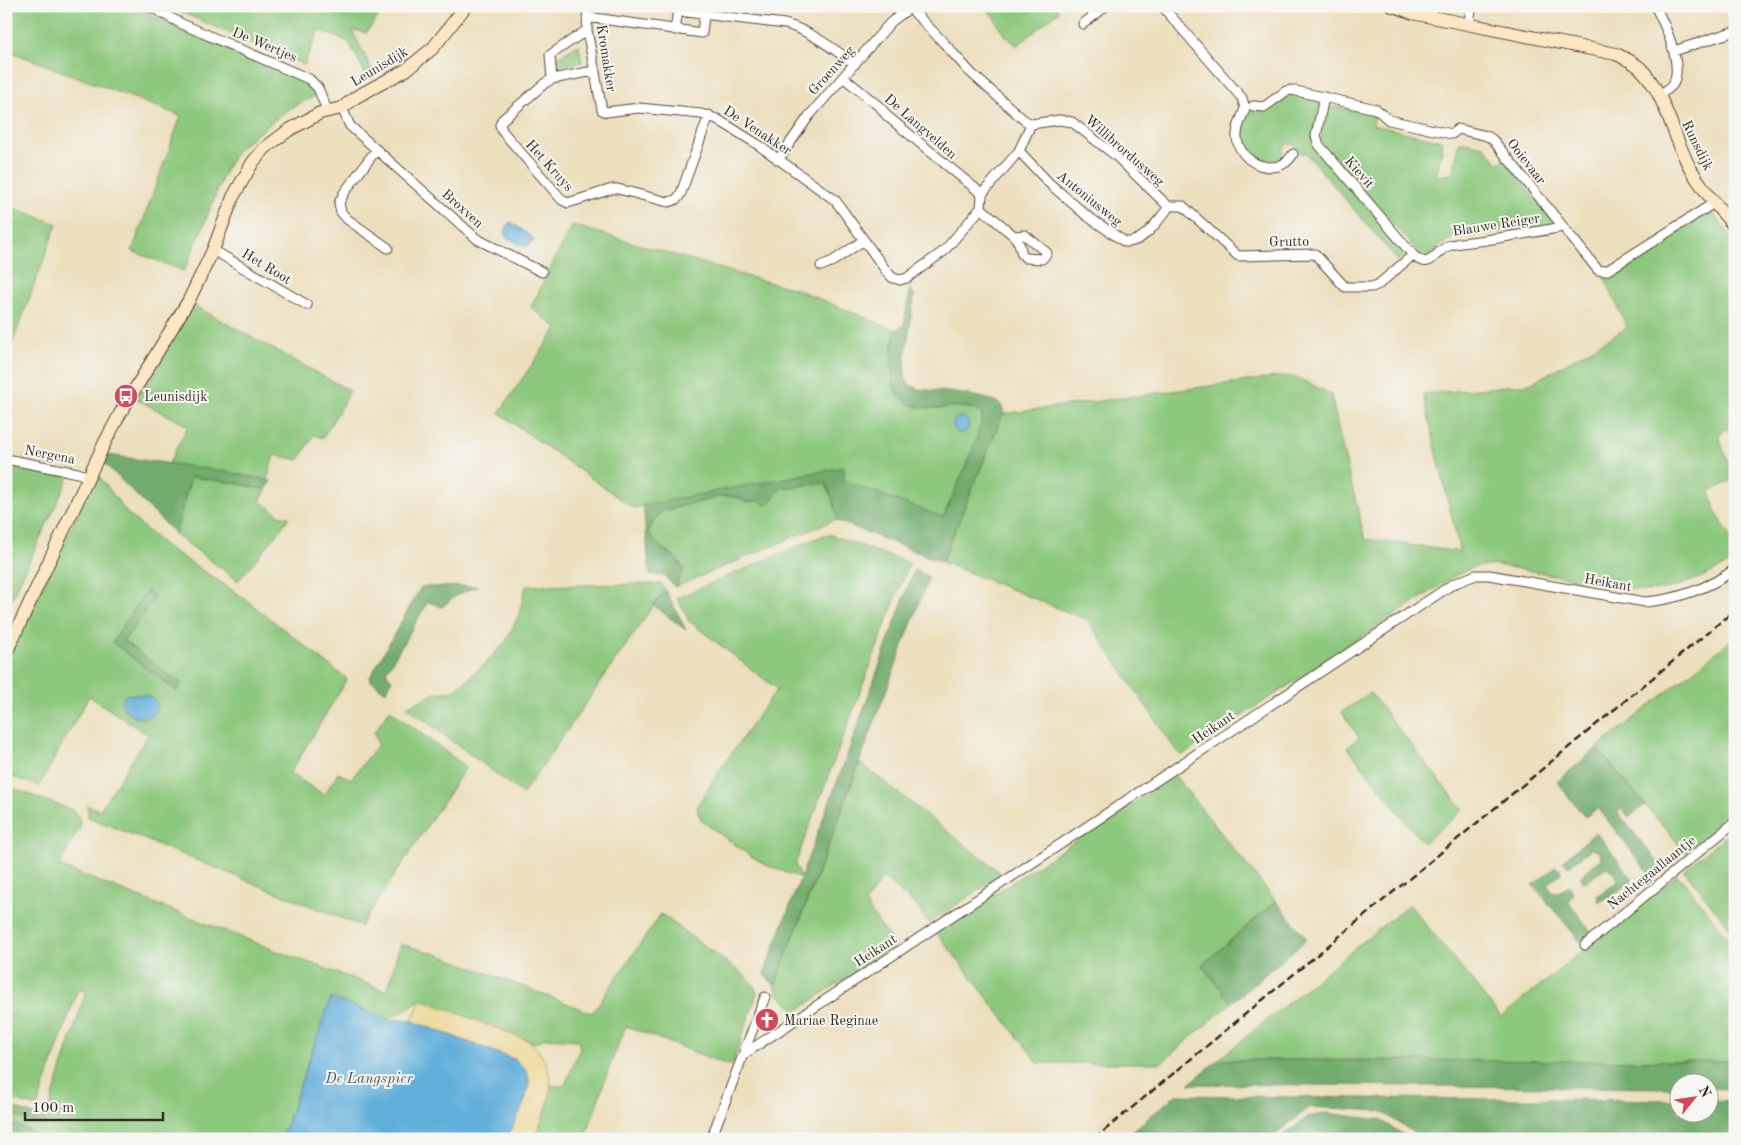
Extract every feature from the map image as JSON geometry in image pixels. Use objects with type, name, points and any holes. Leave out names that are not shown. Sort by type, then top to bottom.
[{"type":"street","name":"De Wertjes","points":[[148,6],[182,24],[309,79],[318,88],[328,110]]},
{"type":"street","name":"Leunisdijk","points":[[6,653],[88,477],[121,412],[189,300],[213,250],[233,197],[253,162],[274,140],[289,130],[328,110],[342,108],[356,97],[395,77],[415,64],[443,37],[466,6]]},
{"type":"street","name":"Kromakker","points":[[588,6],[587,30],[600,103],[602,110],[606,112]]},
{"type":"street","points":[[1083,24],[1106,6]]},
{"type":"street","points":[[1162,6],[1242,98],[1245,108],[1236,131],[1240,150],[1246,158],[1261,167],[1271,167],[1290,159],[1293,154]]},
{"type":"street","name":"Runsdijk","points":[[1392,6],[1403,8],[1412,13],[1616,54],[1630,60],[1649,78],[1689,165],[1714,203],[1735,228]]},
{"type":"street","points":[[1468,25],[1472,6]]},
{"type":"street","points":[[1655,6],[1674,51],[1676,72],[1675,82],[1670,88],[1658,95]]},
{"type":"street","points":[[911,7],[970,72],[1031,124],[1019,151],[982,194],[981,208],[1014,236]]},
{"type":"street","name":"Groenweg","points":[[778,160],[809,116],[891,22],[911,7]]},
{"type":"street","points":[[675,30],[678,12],[785,24],[812,35],[855,64]]},
{"type":"street","points":[[587,17],[702,33],[704,15]]},
{"type":"street","points":[[587,30],[550,55],[552,79],[594,71]]},
{"type":"street","points":[[1674,51],[1735,31]]},
{"type":"street","name":"De Langvelden","points":[[843,77],[881,108],[887,116],[982,194]]},
{"type":"street","name":"Het Kruys","points":[[552,79],[545,82],[502,120],[500,125],[502,132],[562,200],[568,203],[612,189],[668,202],[679,198],[709,115]]},
{"type":"street","name":"Ooievaar","points":[[1253,106],[1264,107],[1286,91],[1292,90],[1376,109],[1389,120],[1452,134],[1458,130],[1487,136],[1493,140],[1598,270],[1603,271],[1714,203]]},
{"type":"street","name":"Kievit","points":[[1324,98],[1316,140],[1413,254]]},
{"type":"street","name":"Broxven","points":[[342,108],[350,126],[477,240],[542,272]]},
{"type":"street","name":"De Venakker","points":[[606,112],[639,108],[709,115],[717,119],[835,200],[887,272],[893,278],[900,280],[907,278],[944,252],[981,208]]},
{"type":"street","name":"Willibrordusweg","points":[[1031,124],[1059,120],[1072,122],[1116,156],[1168,206],[1183,206],[1209,230]]},
{"type":"street","points":[[376,150],[344,193],[339,203],[341,212],[346,219],[388,248]]},
{"type":"street","name":"Antoniusweg","points":[[1019,151],[1063,196],[1087,216],[1125,242],[1131,243],[1139,240],[1166,211],[1168,206]]},
{"type":"street","name":"Blauwe Reiger","points":[[1413,254],[1421,262],[1426,262],[1449,245],[1562,227]]},
{"type":"street","name":"Grutto","points":[[1209,230],[1238,256],[1315,254],[1345,287],[1376,286],[1413,254]]},
{"type":"street","points":[[821,266],[833,262],[864,240]]},
{"type":"street","name":"Het Root","points":[[213,250],[307,305]]},
{"type":"street","name":"Nergena","points":[[6,460],[78,473],[88,477]]},
{"type":"street","name":"Heikant","points":[[744,1054],[1459,581],[1476,575],[1489,575],[1645,602],[1658,601],[1696,590],[1718,580],[1735,569]]},
{"type":"street","name":"Nachtegaallaantje","points":[[1585,945],[1735,822]]},
{"type":"street","points":[[711,1139],[765,998]]},
{"type":"green space","points":[[18,6],[136,6],[154,16],[308,82],[319,94],[294,106],[238,149],[225,171],[184,271],[132,251],[181,116],[6,50],[6,13]]},
{"type":"green space","points":[[167,6],[386,6],[366,33],[352,30],[375,76],[368,79],[349,42],[319,30],[304,65]]},
{"type":"green space","points":[[986,6],[1055,6],[1059,11],[1017,46],[1005,35]]},
{"type":"green space","points":[[579,45],[582,62],[557,66],[555,59]]},
{"type":"green space","points":[[1288,94],[1315,99],[1318,102],[1319,107],[1311,142],[1403,248],[1405,255],[1399,262],[1305,152],[1302,154],[1294,145],[1289,144],[1283,148],[1283,159],[1264,160],[1263,163],[1255,160],[1256,158],[1245,146],[1242,146],[1240,139],[1242,138],[1244,121],[1249,113],[1253,110],[1268,110]]},
{"type":"green space","points":[[1330,106],[1375,115],[1373,125],[1442,141],[1441,145],[1443,145],[1436,176],[1453,174],[1459,141],[1484,146],[1498,164],[1505,159],[1552,221],[1549,227],[1523,231],[1520,228],[1451,239],[1423,258],[1320,140],[1326,109]]},
{"type":"green space","points":[[6,205],[57,224],[6,360]]},
{"type":"green space","points":[[1712,212],[1735,241],[1735,425],[1719,434],[1735,479],[1710,491],[1715,511],[1735,543],[1735,560],[1703,577],[1668,588],[1644,591],[1497,565],[1473,567],[1453,577],[1181,756],[1088,620],[942,562],[1003,414],[1284,376],[1298,378],[1331,394],[1365,539],[1460,552],[1423,394],[1530,384],[1627,328],[1604,276]]},
{"type":"green space","points":[[572,225],[796,289],[895,330],[892,349],[917,407],[951,406],[975,410],[982,414],[973,449],[943,518],[843,481],[844,467],[633,508],[499,413],[557,328],[531,307]]},
{"type":"green space","points":[[910,288],[914,296],[905,359],[905,379],[911,386],[919,389],[985,398],[1001,405],[1003,410],[942,562],[838,521],[826,483],[820,483],[782,487],[765,505],[760,501],[747,502],[737,497],[723,496],[663,511],[654,520],[648,532],[684,569],[675,587],[664,576],[650,574],[643,505],[844,467],[844,481],[943,517],[973,449],[982,414],[963,407],[922,408],[909,404],[894,387],[892,361],[895,330],[904,325]]},
{"type":"green space","points":[[193,305],[350,391],[323,438],[314,435],[299,460],[274,455],[267,480],[169,463],[188,426],[136,399]]},
{"type":"green space","points":[[107,455],[223,471],[271,481],[266,490],[235,483],[191,477],[175,534],[104,463]]},
{"type":"green space","points":[[6,466],[69,477],[6,611]]},
{"type":"green space","points":[[96,475],[100,477],[126,512],[164,545],[240,595],[347,679],[290,773],[324,795],[338,773],[351,779],[378,745],[374,732],[390,710],[466,767],[361,926],[88,817],[86,805],[100,810],[148,735],[89,696],[39,786],[6,775],[6,664]],"holes":[[[147,590],[155,597],[124,641],[181,684],[177,691],[112,642]],[[125,695],[147,696],[157,707],[151,715],[135,718],[124,709]]]},
{"type":"green space","points":[[191,477],[235,483],[266,490],[260,501],[281,516],[289,517],[279,532],[238,581],[175,534]]},
{"type":"green space","points":[[810,483],[825,483],[833,501],[838,521],[834,520],[675,587],[684,569],[677,558],[655,543],[648,532],[657,515],[663,511],[723,496],[737,497],[747,502],[760,501],[765,504],[782,487],[799,487]]},
{"type":"green space","points":[[824,535],[831,535],[909,563],[795,864],[801,878],[768,866],[749,855],[702,821],[698,813],[697,807],[719,771],[777,689],[689,621],[677,598]]},
{"type":"green space","points":[[914,570],[929,577],[775,986],[764,974],[842,769]]},
{"type":"green space","points":[[661,584],[666,591],[660,596],[523,794],[407,707],[435,693],[454,691],[486,663],[506,641],[518,617],[526,586]]},
{"type":"green space","points":[[478,586],[457,595],[442,607],[428,602],[386,672],[392,680],[386,692],[369,679],[421,587]]},
{"type":"green space","points":[[147,590],[155,597],[124,641],[182,684],[177,691],[112,642]]},
{"type":"green space","points":[[666,591],[686,630],[653,605]]},
{"type":"green space","points":[[1735,637],[1735,816],[1687,854],[1597,748]]},
{"type":"green space","points":[[1370,693],[1463,810],[1423,843],[1347,747],[1359,738],[1342,712]]},
{"type":"green space","points":[[1597,748],[1645,805],[1629,817],[1622,809],[1617,812],[1661,866],[1650,875],[1598,808],[1585,817],[1557,782]]},
{"type":"green space","points":[[860,763],[1002,874],[929,923],[914,903],[882,878],[865,903],[895,946],[796,1011],[778,994],[775,986]]},
{"type":"green space","points":[[1175,776],[1276,901],[1202,965],[1231,1003],[1161,1063],[1038,1063],[936,932]]},
{"type":"green space","points":[[6,786],[72,810],[78,815],[80,827],[59,866],[277,951],[387,991],[400,944],[440,955],[592,1013],[661,914],[745,976],[753,984],[757,993],[732,1065],[626,1026],[609,1068],[585,1139],[534,1139],[548,1105],[550,1086],[561,1086],[566,1083],[580,1048],[578,1040],[544,1038],[537,1042],[531,1042],[421,999],[402,1012],[387,1019],[331,998],[281,1139],[52,1139],[42,1135],[41,1139],[29,1139],[31,1131],[6,1122],[6,1113],[44,1125],[86,991],[78,989],[37,1107],[6,1098]]},
{"type":"green space","points":[[1735,828],[1735,935],[1684,870]]},
{"type":"green space","points":[[1596,832],[1633,880],[1616,893],[1599,902],[1597,896],[1618,880],[1615,874],[1607,867],[1583,882],[1581,876],[1601,858],[1599,851],[1591,849],[1569,866],[1563,861]]},
{"type":"green space","points":[[1556,867],[1561,873],[1548,886],[1553,893],[1570,886],[1573,893],[1569,902],[1592,933],[1581,942],[1533,885]]},
{"type":"green space","points":[[1677,875],[1735,947],[1735,1061],[1218,1060],[1409,904],[1501,1017]]},
{"type":"green space","points":[[1276,901],[1307,939],[1231,1003],[1202,965]]},
{"type":"green space","points":[[1218,1060],[1735,1061],[1735,1089],[1718,1088],[1718,1072],[1668,1072],[1668,1088],[1189,1084]]},
{"type":"green space","points":[[1176,1095],[1668,1100],[1668,1122],[1718,1122],[1718,1100],[1735,1101],[1735,1139],[1423,1139],[1381,1111],[1309,1107],[1271,1139],[1123,1139]]},
{"type":"green space","points":[[6,1105],[45,1119],[44,1126],[6,1113]]},
{"type":"green space","points":[[1327,1113],[1381,1120],[1410,1139],[1279,1139],[1308,1117]]},
{"type":"green space","points":[[6,1122],[31,1131],[29,1139],[6,1139]]},
{"type":"sand","points":[[421,999],[531,1042],[547,1066],[550,1078],[549,1100],[534,1139],[507,1139],[526,1096],[524,1068],[516,1060],[412,1021]]},
{"type":"water","points":[[511,222],[533,238],[534,241],[526,247],[506,237],[505,232]]},
{"type":"water","points":[[961,417],[969,425],[961,433],[953,425]]},
{"type":"water","points":[[125,695],[142,695],[152,698],[156,706],[155,713],[145,718],[131,715],[121,702]]},
{"type":"water","name":"De Langspier","points":[[331,998],[387,1019],[412,1021],[516,1060],[526,1070],[529,1083],[523,1104],[507,1139],[281,1139]]},
{"type":"railway","points":[[1094,1139],[1735,610]]},
{"type":"place","name":"Leunisdijk","points":[[126,396]]},
{"type":"place","name":"Mariae Reginae","points":[[767,1020]]}]
